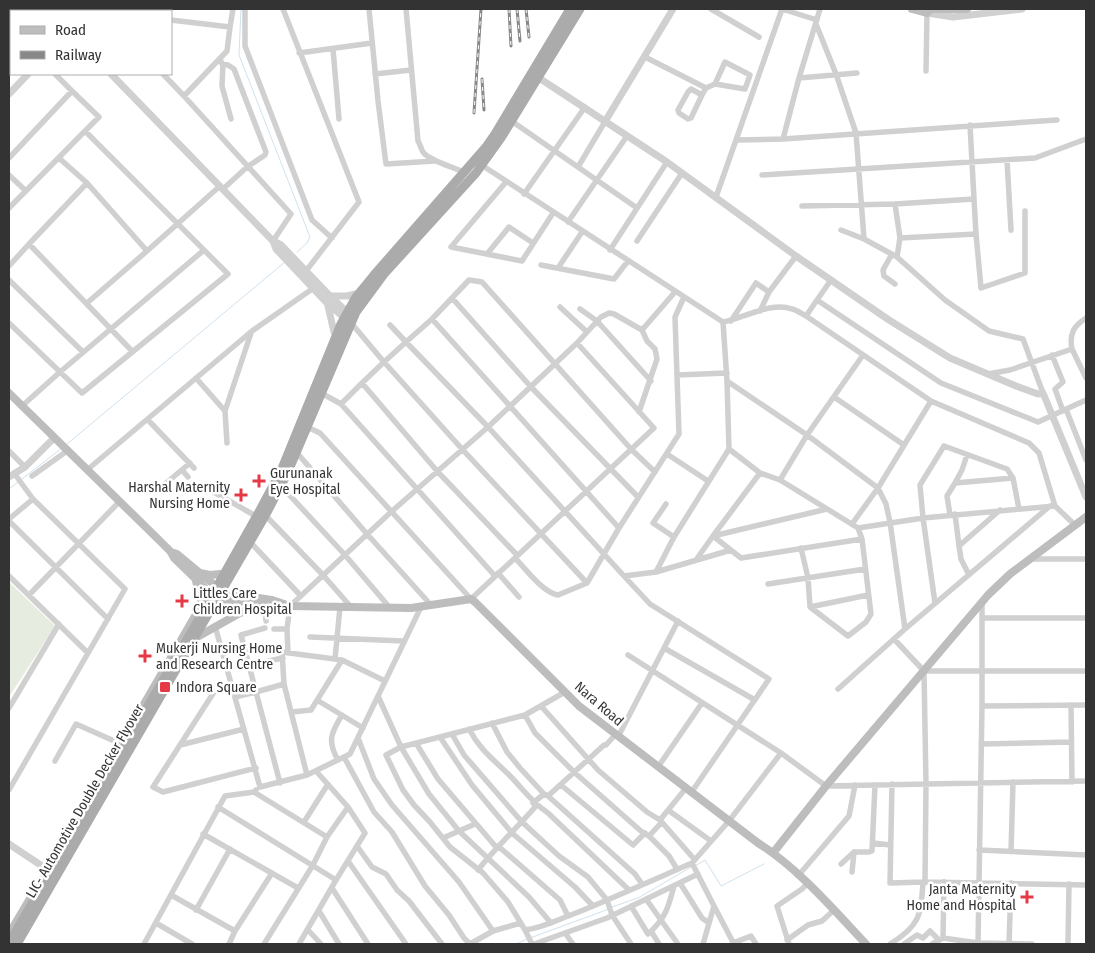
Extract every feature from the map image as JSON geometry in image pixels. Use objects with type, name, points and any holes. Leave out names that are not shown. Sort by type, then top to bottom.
[{"type":"main road","points":[[9,934],[254,514],[270,483],[343,313],[355,294],[463,172],[493,133],[568,9]]},
{"type":"main road","name":"LIC- Automotive Double Decker Flyover","points":[[9,943],[196,624],[281,471],[352,303],[374,275],[486,147],[568,9]]},
{"type":"main road","points":[[19,944],[60,877],[267,517],[298,454],[354,320],[370,294],[483,166],[513,122],[581,9]]},
{"type":"main road","name":"LIC- Automotive Double Decker Flyover","points":[[19,944],[266,516],[287,474],[356,312],[384,274],[476,173],[501,138],[581,9]]},
{"type":"main road","points":[[912,9],[967,9]]},
{"type":"main road","points":[[9,393],[171,552],[174,558],[212,588],[223,596],[262,604],[278,603]]},
{"type":"main road","points":[[773,853],[826,786],[982,602],[1010,574],[1086,517]]},
{"type":"main road","points":[[197,576],[220,574]]},
{"type":"main road","points":[[197,576],[202,606]]},
{"type":"main road","points":[[223,596],[272,600],[290,606],[390,608],[421,607],[471,599]]},
{"type":"main road","name":"Nara Road","points":[[471,599],[579,706],[616,736],[773,853],[834,910],[866,944]]},
{"type":"main road","points":[[199,636],[215,626],[262,604]]},
{"type":"street","points":[[184,96],[222,62],[227,52],[232,9]]},
{"type":"street","points":[[246,9],[244,46],[312,220],[332,238]]},
{"type":"street","points":[[283,9],[359,202],[306,271]]},
{"type":"street","points":[[369,9],[386,164],[435,161],[442,162],[463,172]]},
{"type":"street","points":[[406,9],[418,140],[424,154],[435,161]]},
{"type":"street","points":[[578,167],[673,9]]},
{"type":"street","points":[[711,9],[759,37]]},
{"type":"street","points":[[716,197],[782,9],[816,22],[836,74],[856,134],[864,239]]},
{"type":"street","points":[[783,139],[820,9]]},
{"type":"street","points":[[926,71],[930,10],[953,16],[1022,9]]},
{"type":"street","points":[[172,20],[230,26]]},
{"type":"street","points":[[299,53],[372,43]]},
{"type":"street","points":[[333,49],[339,119]]},
{"type":"street","points":[[645,57],[706,88]]},
{"type":"street","points":[[222,62],[222,86],[231,119]]},
{"type":"street","points":[[87,303],[247,166],[265,155],[266,152],[234,70],[222,62]]},
{"type":"street","points":[[702,96],[690,90],[678,110],[679,113],[688,119],[691,118],[702,96],[706,88],[715,84],[745,89],[750,75],[725,62],[715,84]]},
{"type":"street","points":[[375,74],[411,70]]},
{"type":"street","points":[[529,72],[606,120],[667,162],[796,256],[889,320],[950,358],[1038,394],[1043,393]]},
{"type":"street","points":[[799,78],[857,73]]},
{"type":"street","points":[[9,94],[27,75]]},
{"type":"street","points":[[9,208],[99,117],[56,75]]},
{"type":"street","points":[[112,75],[273,241],[281,245],[306,271],[316,287]]},
{"type":"street","points":[[164,75],[291,214],[273,241]]},
{"type":"street","points":[[9,158],[72,91]]},
{"type":"street","points":[[524,194],[585,107]]},
{"type":"street","points":[[737,140],[783,139],[1057,120]]},
{"type":"street","points":[[513,122],[637,208]]},
{"type":"street","points":[[970,126],[981,288],[1026,273],[1025,211]]},
{"type":"street","points":[[9,323],[82,393],[228,274],[85,131]]},
{"type":"street","points":[[568,222],[627,136]]},
{"type":"street","points":[[762,175],[1035,158],[1086,139]]},
{"type":"street","points":[[59,158],[87,183],[147,251]]},
{"type":"street","points":[[1007,160],[1011,230]]},
{"type":"street","points":[[610,250],[667,162]]},
{"type":"street","points":[[483,166],[723,322],[770,307],[793,309],[931,401],[1029,443],[1039,453],[1053,506],[1074,525]]},
{"type":"street","points":[[636,241],[682,173]]},
{"type":"street","points":[[9,175],[26,191]]},
{"type":"street","points":[[506,182],[451,247],[522,261],[553,213]]},
{"type":"street","points":[[9,266],[87,183]]},
{"type":"street","points":[[802,206],[862,206],[974,199]]},
{"type":"street","points":[[895,204],[900,238],[895,256],[883,270],[884,276],[895,284]]},
{"type":"street","points":[[488,254],[509,227],[533,243]]},
{"type":"street","points":[[841,230],[864,239],[895,256],[945,300],[990,331],[1023,339],[1086,497]]},
{"type":"street","points":[[558,268],[582,232]]},
{"type":"street","points":[[900,238],[976,234]]},
{"type":"street","points":[[273,241],[276,249],[328,300],[354,320],[384,362],[587,583]]},
{"type":"street","points":[[29,244],[112,328],[132,351]]},
{"type":"street","points":[[22,406],[204,250]]},
{"type":"street","points":[[760,311],[769,292],[796,256]]},
{"type":"street","points":[[542,265],[614,279],[628,261]]},
{"type":"street","points":[[9,280],[83,352]]},
{"type":"street","points":[[341,404],[432,319],[469,280],[482,282],[631,449],[655,472]]},
{"type":"street","points":[[806,316],[831,280]]},
{"type":"street","points":[[731,320],[756,283],[769,292]]},
{"type":"street","points":[[87,470],[252,331],[316,287]]},
{"type":"street","points":[[642,330],[675,292]]},
{"type":"street","points":[[328,300],[355,294]]},
{"type":"street","points":[[362,383],[542,587],[554,595],[558,595],[587,583],[603,553],[679,434],[675,317],[684,297]]},
{"type":"street","points":[[452,298],[531,387],[638,497]]},
{"type":"street","points":[[328,300],[334,332]]},
{"type":"street","points":[[817,300],[941,383],[1038,422],[1086,400]]},
{"type":"street","points":[[560,307],[587,332]]},
{"type":"street","points":[[580,309],[597,321],[650,381]]},
{"type":"street","points":[[288,653],[287,630],[290,606],[437,470],[488,427],[577,343],[597,321],[609,313],[642,330],[647,342],[655,349],[657,359],[640,412]]},
{"type":"street","points":[[1086,318],[1076,325],[1070,339],[1072,349],[1086,378]]},
{"type":"street","points":[[432,319],[619,528]]},
{"type":"street","points":[[656,572],[674,537],[729,449],[728,381],[723,322]]},
{"type":"street","points":[[390,325],[488,427],[650,604],[769,680],[737,726],[688,790],[668,810],[661,821],[647,835],[633,845],[560,785]]},
{"type":"street","points":[[227,443],[225,411],[252,331]]},
{"type":"street","points":[[297,422],[320,433],[471,599],[654,428],[577,343]]},
{"type":"street","points":[[987,374],[1010,370],[1072,349]]},
{"type":"street","points":[[780,480],[807,435],[863,355]]},
{"type":"street","points":[[1052,355],[1063,382],[1055,389],[1086,460]]},
{"type":"street","points":[[677,375],[727,373]]},
{"type":"street","points":[[196,378],[225,411]]},
{"type":"street","points":[[728,381],[807,435],[878,488],[886,504],[890,522],[905,629]]},
{"type":"street","points":[[323,394],[341,404],[417,490],[519,597]]},
{"type":"street","points":[[834,397],[904,445]]},
{"type":"street","points":[[852,524],[878,488],[931,401]]},
{"type":"street","points":[[148,420],[192,465],[182,470],[165,484]]},
{"type":"street","points":[[9,790],[125,588],[33,499],[13,476],[57,440]]},
{"type":"street","points":[[935,603],[920,485],[944,446],[1007,469],[1013,478],[1020,509]]},
{"type":"street","points":[[729,449],[760,473],[780,480],[858,528],[862,539],[871,614],[866,622],[848,636],[810,607],[808,578],[801,548]]},
{"type":"street","points":[[32,476],[67,450]]},
{"type":"street","points":[[9,451],[25,467]]},
{"type":"street","points":[[298,454],[431,605]]},
{"type":"street","points":[[667,454],[708,481]]},
{"type":"street","points":[[967,455],[962,470],[948,496],[960,559],[969,575]]},
{"type":"street","points":[[182,470],[188,477]]},
{"type":"street","points":[[696,560],[760,473]]},
{"type":"street","points":[[955,483],[1013,478]]},
{"type":"street","points":[[282,487],[345,555],[390,608]]},
{"type":"street","points":[[212,491],[254,514]]},
{"type":"street","points":[[33,499],[9,520],[108,619]]},
{"type":"street","points":[[29,595],[119,502]]},
{"type":"street","points":[[666,504],[653,523],[674,537]]},
{"type":"street","points":[[858,528],[952,514],[1053,506]]},
{"type":"street","points":[[838,689],[935,603],[1053,506]]},
{"type":"street","points":[[713,536],[827,509]]},
{"type":"street","points":[[959,546],[1000,510]]},
{"type":"street","points":[[267,517],[351,607]]},
{"type":"street","points":[[713,536],[741,558],[862,539]]},
{"type":"street","points":[[252,544],[301,596]]},
{"type":"street","points":[[624,576],[656,572],[732,550]]},
{"type":"street","points":[[1030,559],[1086,559]]},
{"type":"street","points":[[768,584],[866,569]]},
{"type":"street","points":[[9,576],[88,653]]},
{"type":"street","points":[[810,607],[868,595]]},
{"type":"street","points":[[978,944],[982,602]]},
{"type":"street","points":[[262,604],[266,625],[240,636],[280,782]]},
{"type":"street","points":[[292,712],[311,710],[338,660],[337,638],[340,607]]},
{"type":"street","points":[[144,944],[225,796],[254,792],[260,787],[307,775],[350,754],[421,607]]},
{"type":"street","points":[[982,618],[1086,618]]},
{"type":"street","points":[[534,804],[560,785],[616,736],[678,622]]},
{"type":"street","points":[[9,708],[59,624]]},
{"type":"street","points":[[215,626],[260,787]]},
{"type":"street","points":[[274,629],[287,630]]},
{"type":"street","points":[[310,637],[403,641]]},
{"type":"street","points":[[890,944],[899,939],[916,924],[921,909],[924,882],[926,784],[924,671],[894,639]]},
{"type":"street","points":[[664,648],[755,700]]},
{"type":"street","points":[[307,775],[284,684],[282,652],[338,660],[385,681]]},
{"type":"street","points":[[628,655],[780,753],[826,786],[1086,781]]},
{"type":"street","points":[[248,665],[283,658]]},
{"type":"street","points":[[924,671],[1086,671]]},
{"type":"street","points":[[235,697],[284,684]]},
{"type":"street","points":[[214,692],[154,787],[163,792],[256,768]]},
{"type":"street","points":[[565,692],[525,715],[401,747],[386,755],[403,790],[450,847],[483,873],[508,902],[533,944],[612,915],[697,873]]},
{"type":"street","points":[[378,696],[401,747],[429,794],[459,831],[529,897],[550,923]]},
{"type":"street","points":[[317,700],[363,728]]},
{"type":"street","points":[[658,767],[702,703]]},
{"type":"street","points":[[1071,705],[1072,782]]},
{"type":"street","points":[[982,706],[1086,705]]},
{"type":"street","points":[[541,706],[588,759],[647,812],[661,821],[693,862],[734,944],[751,936],[756,944]]},
{"type":"street","points":[[342,715],[331,734],[331,745],[374,812],[392,832],[425,886],[449,915],[464,938],[470,944],[493,931],[521,923]]},
{"type":"street","points":[[525,715],[535,733],[574,772],[669,856],[677,869]]},
{"type":"street","points":[[492,723],[507,752],[520,768],[546,795],[635,874],[642,884]]},
{"type":"street","points":[[55,761],[76,724],[121,744]]},
{"type":"street","points":[[180,745],[244,729]]},
{"type":"street","points":[[469,729],[478,745],[514,779],[534,804],[548,813],[630,890]]},
{"type":"street","points":[[452,734],[464,755],[522,822],[559,856],[588,877],[607,900],[612,915],[631,944]]},
{"type":"street","points":[[440,737],[472,785],[512,833],[575,887],[593,906]]},
{"type":"street","points":[[358,738],[374,779],[392,805],[459,882],[493,931]]},
{"type":"street","points":[[981,744],[1072,742]]},
{"type":"street","points":[[416,743],[431,770],[475,824],[497,846],[560,900],[568,916]]},
{"type":"street","points":[[525,930],[534,929],[593,906],[693,862],[729,821],[780,753]]},
{"type":"street","points":[[300,944],[366,832],[348,807],[316,771]]},
{"type":"street","points":[[1012,852],[1013,782]]},
{"type":"street","points":[[304,822],[328,784]]},
{"type":"street","points":[[892,784],[890,883],[979,882],[1086,885]]},
{"type":"street","points":[[798,876],[849,816],[855,785]]},
{"type":"street","points":[[841,864],[854,852],[872,852],[874,785]]},
{"type":"street","points":[[254,792],[327,837]]},
{"type":"street","points":[[478,870],[497,846],[512,833],[536,806],[534,804]]},
{"type":"street","points":[[218,807],[336,880]]},
{"type":"street","points":[[264,944],[313,865],[327,837],[348,807]]},
{"type":"street","points":[[668,810],[711,841]]},
{"type":"street","points":[[443,838],[475,824]]},
{"type":"street","points":[[203,834],[298,888]]},
{"type":"street","points":[[9,844],[60,877]]},
{"type":"street","points":[[873,844],[890,845]]},
{"type":"street","points":[[357,846],[372,866],[386,874],[396,890],[409,901],[442,944]]},
{"type":"street","points":[[196,910],[230,849]]},
{"type":"street","points":[[979,850],[1086,855]]},
{"type":"street","points":[[852,872],[854,852]]},
{"type":"street","points":[[348,861],[406,944]]},
{"type":"street","points":[[229,944],[235,931],[272,873]]},
{"type":"street","points":[[941,939],[944,882]]},
{"type":"street","points":[[1009,944],[1011,883]]},
{"type":"street","points":[[631,906],[648,934],[661,922],[677,884]]},
{"type":"street","points":[[677,884],[702,918],[709,923]]},
{"type":"street","points":[[807,884],[777,906],[788,942],[808,925],[822,921],[834,910]]},
{"type":"street","points":[[1068,944],[1069,884]]},
{"type":"street","points":[[332,888],[368,944]]},
{"type":"street","points":[[171,895],[235,931]]},
{"type":"street","points":[[646,899],[678,944]]},
{"type":"street","points":[[703,944],[714,906]]},
{"type":"street","points":[[319,911],[339,944]]},
{"type":"street","points":[[156,923],[192,944]]},
{"type":"street","points":[[308,930],[322,944]]},
{"type":"street","points":[[652,931],[659,944]]},
{"type":"street","points":[[904,944],[917,935],[923,938],[930,931],[941,939],[978,944],[1032,944]]},
{"type":"street","points":[[565,933],[573,944]]},
{"type":"street","points":[[705,934],[710,944]]},
{"type":"street","points":[[552,938],[555,944]]},
{"type":"street","points":[[932,944],[941,939]]},
{"type":"shaded area","points":[[9,582],[55,626],[9,697]]},
{"type":"waterway","points":[[241,9],[239,55],[310,237],[307,243],[297,252]]},
{"type":"waterway","points":[[67,444],[285,262]]},
{"type":"waterway","points":[[22,479],[62,448]]},
{"type":"waterway","points":[[9,489],[18,482]]},
{"type":"waterway","points":[[695,866],[705,860],[721,886],[764,864]]},
{"type":"waterway","points":[[612,907],[638,898],[691,867]]},
{"type":"waterway","points":[[530,938],[609,909]]},
{"type":"waterway","points":[[516,944],[527,939]]},
{"type":"railway","points":[[474,113],[481,9]]},
{"type":"railway","points":[[509,9],[511,46]]},
{"type":"railway","points":[[517,9],[520,41]]},
{"type":"railway","points":[[526,9],[529,37]]},
{"type":"railway","points":[[11,944],[164,685],[265,507],[294,447],[338,337],[365,288],[481,157],[495,138],[574,9]]},
{"type":"railway","points":[[482,79],[484,110]]},
{"type":"place","name":"Gurunanak Eye Hospital","points":[[259,481]]},
{"type":"place","name":"Harshal Maternity Nursing Home","points":[[241,495]]},
{"type":"place","name":"Littles Care Children Hospital","points":[[182,601]]},
{"type":"place","name":"Mukerji Nursing Home and Research Centre","points":[[145,656]]},
{"type":"place","name":"Indora Square","points":[[165,687]]},
{"type":"place","name":"Janta Maternity Home and Hospital","points":[[1027,897]]}]
